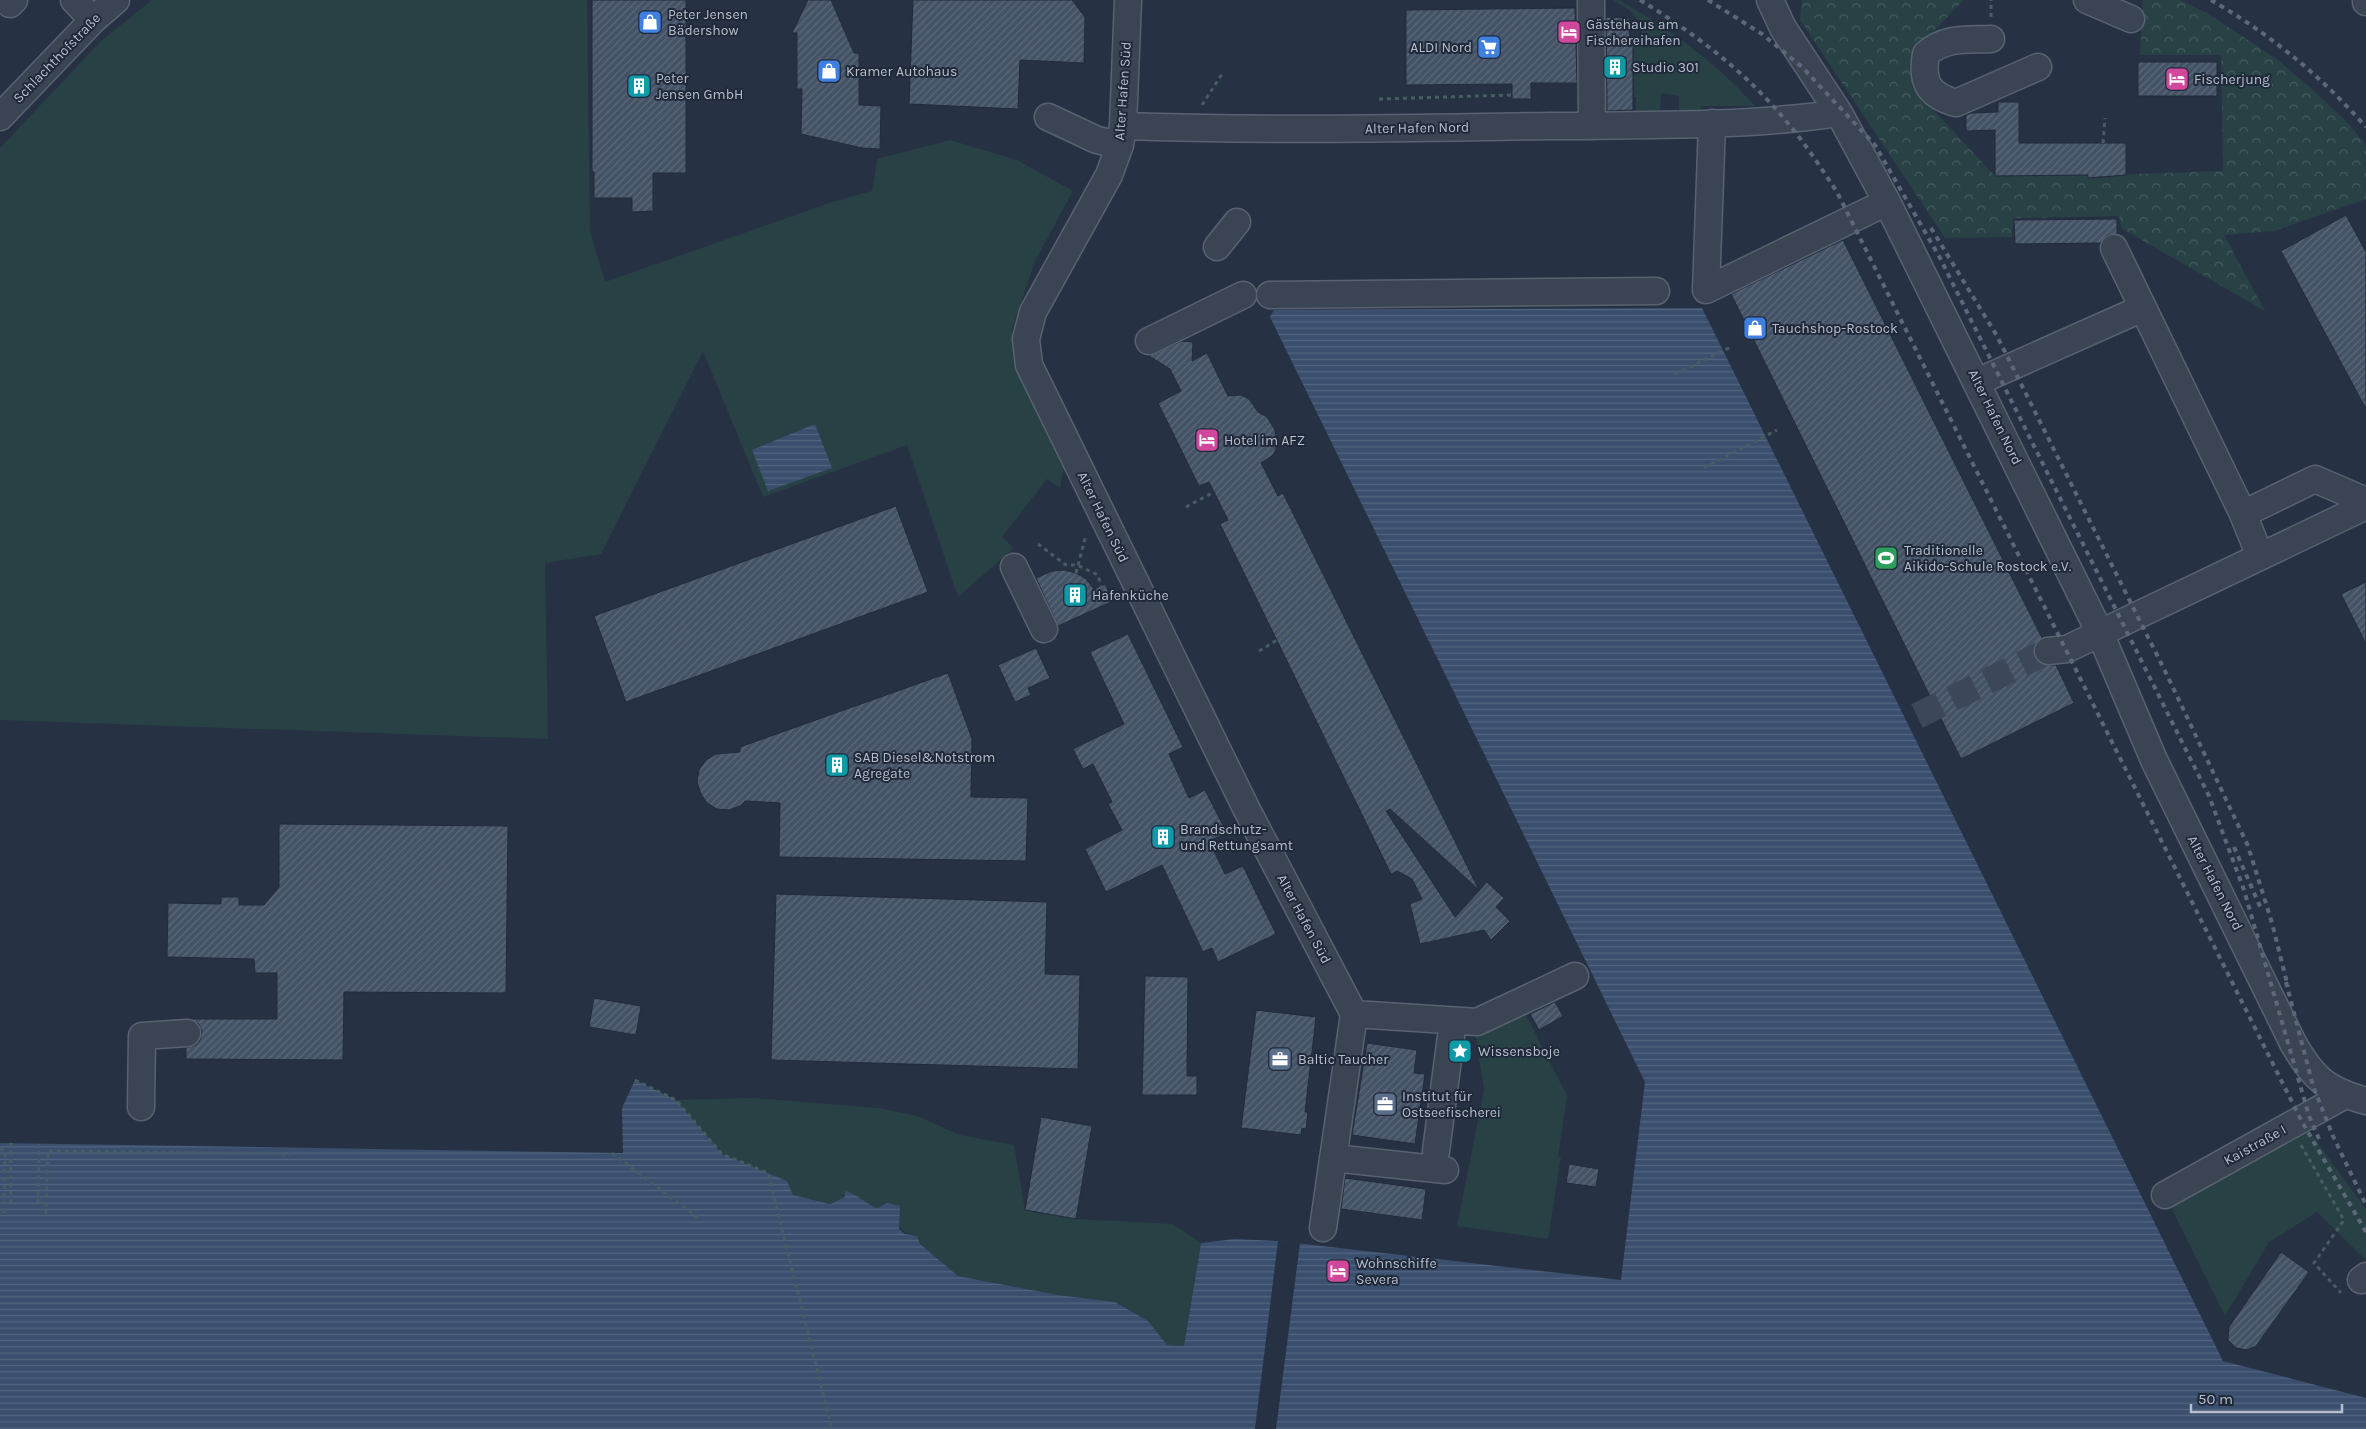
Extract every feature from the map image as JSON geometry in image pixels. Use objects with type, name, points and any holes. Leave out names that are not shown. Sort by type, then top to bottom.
[{"type":"street","points":[[6,0],[10,4],[14,0]]},
{"type":"street","points":[[74,0],[93,20]]},
{"type":"street","name":"Schlachthofstraße","points":[[1,115],[93,20],[116,0]]},
{"type":"street","name":"Alter Hafen Süd","points":[[1128,0],[1122,135],[1109,174],[1037,305],[1026,339],[1030,365],[1247,810],[1354,1014]]},
{"type":"street","points":[[1592,0],[1592,126]]},
{"type":"street","name":"Alter Hafen Nord","points":[[1771,0],[1783,28],[1839,113],[1887,202],[2100,633],[2154,760],[2293,1044],[2309,1070],[2321,1081],[2355,1098]]},
{"type":"street","points":[[2087,0],[2131,19]]},
{"type":"street","points":[[1991,27],[1948,40],[1936,45],[1926,54],[1925,80],[1931,91],[1943,99],[1956,102],[2038,67]]},
{"type":"street","name":"Alter Hafen Nord","points":[[1048,117],[1097,140],[1122,135],[1786,121],[1839,113]]},
{"type":"street","points":[[1712,123],[1706,290],[1887,202]]},
{"type":"street","points":[[1217,247],[1237,222]]},
{"type":"street","points":[[2114,248],[2243,514],[2260,556]]},
{"type":"street","points":[[1270,295],[1656,291]]},
{"type":"street","points":[[1149,342],[1243,295]]},
{"type":"street","points":[[1977,382],[2143,308]]},
{"type":"street","points":[[2243,514],[2315,479],[2366,501]]},
{"type":"street","points":[[2048,651],[2066,649],[2366,506]]},
{"type":"street","points":[[1014,567],[1044,629]]},
{"type":"street","points":[[1323,1228],[1354,1014],[1477,1022],[1575,976]]},
{"type":"street","points":[[1333,1158],[1441,1160],[1453,1021]]},
{"type":"street","points":[[141,1107],[142,1036],[186,1033]]},
{"type":"street","name":"Kaistraße I","points":[[2166,1195],[2301,1120],[2355,1098]]},
{"type":"path","points":[[1991,0],[1991,27]]},
{"type":"path","points":[[1630,28],[1644,28]]},
{"type":"path","points":[[1199,110],[1209,99],[1222,74]]},
{"type":"path","points":[[1378,99],[1512,96]]},
{"type":"path","points":[[2103,143],[2104,118]]},
{"type":"path","points":[[1675,374],[1731,347]]},
{"type":"path","points":[[1704,468],[1777,430]]},
{"type":"path","points":[[1186,507],[1214,492]]},
{"type":"path","points":[[1076,573],[1090,522],[1102,514]]},
{"type":"path","points":[[1038,544],[1066,565],[1077,565],[1098,575],[1101,586]]},
{"type":"path","points":[[1259,651],[1297,628]]},
{"type":"path","points":[[635,1080],[676,1100],[722,1154],[768,1173],[832,1429]]},
{"type":"path","points":[[2301,1120],[2299,1141],[2344,1220],[2314,1263],[2358,1285]]},
{"type":"path","points":[[11,1143],[11,1203]]},
{"type":"path","points":[[38,1203],[39,1144]]},
{"type":"path","points":[[0,1150],[5,1150],[4,1214]]},
{"type":"path","points":[[46,1214],[48,1151],[291,1154]]},
{"type":"path","points":[[612,1153],[701,1220]]},
{"type":"green space","points":[[152,0],[587,0],[590,231],[605,282],[835,201],[872,191],[877,159],[950,140],[1017,160],[1073,191],[1035,261],[1012,329],[1014,361],[1064,467],[1060,488],[1047,479],[1002,537],[1014,548],[958,597],[907,445],[763,497],[703,351],[601,554],[545,563],[548,739],[0,720],[0,148],[101,41]]},
{"type":"green space","points":[[1613,0],[1619,0],[1638,11],[1691,47],[1724,75],[1755,106],[1701,106],[1700,110],[1679,111],[1679,96],[1661,93],[1660,111],[1636,112],[1636,97],[1633,97],[1633,39],[1643,37],[1634,14]]},
{"type":"green space","points":[[1802,0],[1964,0],[1921,44],[1914,67],[1912,87],[1995,176],[2088,175],[2088,178],[2105,178],[2105,175],[2223,171],[2221,55],[2140,55],[2143,0],[2180,0],[2207,13],[2278,60],[2348,123],[2366,145],[2366,199],[2274,231],[2224,235],[2265,311],[2121,228],[2119,216],[2013,218],[2012,237],[1945,238],[1800,20]]},
{"type":"green space","points":[[1522,1007],[1567,1096],[1558,1157],[1561,1156],[1548,1239],[1457,1226],[1484,1090],[1475,1032]]},
{"type":"green space","points":[[753,1098],[879,1108],[917,1116],[960,1135],[1014,1145],[1025,1210],[1076,1219],[1173,1224],[1201,1243],[1184,1346],[1166,1345],[1148,1321],[1115,1302],[1058,1295],[958,1276],[920,1244],[917,1236],[900,1228],[894,1220],[887,1203],[877,1208],[845,1191],[845,1197],[830,1204],[793,1195],[787,1181],[722,1154],[676,1100]]},
{"type":"green space","points":[[2301,1120],[2366,1209],[2366,1260],[2317,1212],[2269,1242],[2225,1316],[2165,1195]]},
{"type":"water","points":[[1702,308],[2223,1361],[2366,1398],[2366,1429],[0,1429],[0,1143],[623,1153],[622,1108],[635,1080],[676,1100],[722,1154],[787,1181],[793,1195],[830,1204],[845,1197],[845,1191],[877,1208],[887,1203],[900,1206],[899,1229],[905,1234],[917,1236],[920,1244],[958,1276],[1058,1295],[1115,1302],[1148,1321],[1167,1345],[1184,1346],[1201,1243],[1235,1239],[1278,1241],[1621,1280],[1645,1082],[1270,317],[1274,310]]},
{"type":"water","points":[[815,424],[832,468],[768,491],[752,450]]},
{"type":"pier","points":[[1278,1241],[1300,1243],[1276,1429],[1255,1429]]},
{"type":"building","name":"Peter Jensen GmbH","points":[[592,0],[686,0],[686,173],[653,173],[653,211],[632,212],[632,198],[594,198],[594,172],[592,172]]},
{"type":"building","points":[[808,0],[831,0],[854,53],[859,53],[859,105],[881,106],[880,149],[862,148],[801,134],[802,89],[797,89],[797,33],[792,33]]},
{"type":"building","points":[[913,0],[1072,0],[1085,17],[1084,63],[1020,60],[1018,109],[909,104]]},
{"type":"building","points":[[1575,8],[1577,83],[1531,83],[1531,99],[1512,99],[1512,84],[1406,85],[1406,10]]},
{"type":"building","name":"Studio 301","points":[[1606,17],[1629,18],[1630,39],[1633,39],[1633,110],[1607,111]]},
{"type":"building","name":"Fischerjung","points":[[2138,62],[2217,62],[2217,96],[2138,96]]},
{"type":"building","points":[[1998,102],[2019,102],[2019,143],[2126,143],[2126,175],[2088,178],[2088,175],[1995,176],[1995,130],[1966,131],[1966,115],[1998,112]]},
{"type":"building","points":[[2346,215],[2366,252],[2366,409],[2281,251]]},
{"type":"building","points":[[2117,219],[2117,234],[2107,235],[2100,243],[2015,244],[2014,220]]},
{"type":"building","points":[[1843,240],[2042,638],[2034,645],[2033,653],[2042,665],[2056,665],[2074,703],[1961,759],[1731,294]]},
{"type":"building","points":[[1182,341],[1193,342],[1192,361],[1207,353],[1228,396],[1241,395],[1249,399],[1258,412],[1267,417],[1275,430],[1276,449],[1273,455],[1261,463],[1278,496],[1283,493],[1479,890],[1390,809],[1386,811],[1455,917],[1487,882],[1504,898],[1496,907],[1510,921],[1491,940],[1484,930],[1420,944],[1410,904],[1422,899],[1412,879],[1397,871],[1391,874],[1220,524],[1228,520],[1209,482],[1199,486],[1158,403],[1181,391],[1170,369],[1149,356]]},
{"type":"building","points":[[896,506],[928,592],[626,702],[594,616]]},
{"type":"building","name":"Hafenküche","points":[[1064,570],[1076,573],[1086,579],[1094,589],[1105,584],[1113,601],[1058,626],[1036,578],[1052,571]]},
{"type":"building","points":[[2366,582],[2366,644],[2341,594]]},
{"type":"building","points":[[1128,634],[1183,747],[1169,754],[1189,798],[1205,790],[1227,833],[1209,841],[1225,874],[1243,866],[1276,934],[1218,962],[1212,948],[1203,952],[1162,865],[1106,892],[1085,849],[1122,830],[1108,804],[1112,802],[1093,764],[1083,769],[1073,749],[1124,724],[1090,652]]},
{"type":"building","points":[[1036,648],[1050,678],[1028,688],[1031,695],[1015,702],[998,665]]},
{"type":"building","name":"SAB Diesel&Notstrom Agregate","points":[[948,673],[972,739],[971,797],[1028,798],[1026,861],[779,857],[780,803],[745,801],[740,806],[729,810],[717,809],[707,803],[701,794],[697,782],[699,770],[706,760],[716,754],[740,752],[740,747]]},
{"type":"building","points":[[279,824],[508,826],[506,993],[344,992],[343,1060],[186,1059],[186,1048],[196,1045],[200,1040],[202,1032],[199,1024],[189,1019],[277,1019],[277,973],[255,973],[254,959],[167,957],[168,903],[221,904],[221,897],[239,897],[239,905],[264,905],[279,887]]},
{"type":"building","points":[[776,894],[1047,902],[1045,974],[1080,975],[1078,1069],[771,1060]]},
{"type":"building","points":[[1145,976],[1188,977],[1187,1076],[1197,1076],[1197,1095],[1142,1095]]},
{"type":"building","points":[[594,998],[641,1006],[636,1035],[589,1027]]},
{"type":"building","points":[[1555,1002],[1563,1016],[1539,1030],[1530,1014]]},
{"type":"building","name":"Baltic Taucher","points":[[1256,1010],[1316,1017],[1305,1112],[1308,1112],[1306,1129],[1302,1128],[1301,1135],[1241,1128]]},
{"type":"building","name":"Institut für Ostseefischerei","points":[[1367,1043],[1417,1050],[1414,1073],[1425,1074],[1415,1144],[1352,1135]]},
{"type":"building","points":[[1041,1117],[1092,1126],[1076,1219],[1025,1210]]},
{"type":"building","points":[[1569,1164],[1599,1169],[1596,1187],[1566,1183]]},
{"type":"building","points":[[1345,1178],[1426,1189],[1422,1220],[1341,1209]]},
{"type":"building","points":[[2281,1252],[2309,1272],[2256,1346],[2247,1350],[2236,1348],[2228,1340],[2229,1327]]},
{"type":"tunnel","points":[[1917,716],[2048,651]]},
{"type":"railway","points":[[1640,0],[1718,54],[1754,86],[1793,129],[1837,192],[2301,1120],[2366,1232]]},
{"type":"railway","points":[[1708,0],[1762,34],[1802,67],[1875,145],[1940,258],[2209,796],[2244,890],[2309,1116],[2319,1139]]},
{"type":"railway","points":[[2211,0],[2254,27],[2294,57],[2331,90],[2366,127]]},
{"type":"railway","points":[[1931,228],[1997,336],[2168,677],[2248,846],[2272,923],[2288,987]]},
{"type":"railway","points":[[2234,847],[2262,911]]},
{"type":"railway","points":[[2286,982],[2313,1086],[2333,1136],[2366,1205]]},
{"type":"place","name":"Peter Jensen Bädershow","points":[[650,22]]},
{"type":"place","name":"Gästehaus am Fischereihafen","points":[[1569,32]]},
{"type":"place","name":"ALDI Nord","points":[[1489,47]]},
{"type":"place","name":"Studio 301","points":[[1615,67]]},
{"type":"place","name":"Kramer Autohaus","points":[[829,71]]},
{"type":"place","name":"Fischerjung","points":[[2177,79]]},
{"type":"place","name":"Peter Jensen GmbH","points":[[639,86]]},
{"type":"place","name":"Tauchshop-Rostock","points":[[1755,328]]},
{"type":"place","name":"Hotel im AFZ","points":[[1207,440]]},
{"type":"place","name":"Traditionelle Aikido-Schule Rostock e.V.","points":[[1886,558]]},
{"type":"place","name":"Hafenküche","points":[[1075,595]]},
{"type":"place","name":"SAB Diesel&Notstrom Agregate","points":[[837,765]]},
{"type":"place","name":"Brandschutz- und Rettungsamt","points":[[1163,837]]},
{"type":"place","name":"Wissensboje","points":[[1460,1051]]},
{"type":"place","name":"Baltic Taucher","points":[[1280,1059]]},
{"type":"place","name":"Institut für Ostseefischerei","points":[[1385,1104]]},
{"type":"place","name":"Wohnschiffe Severa","points":[[1338,1271]]}]
